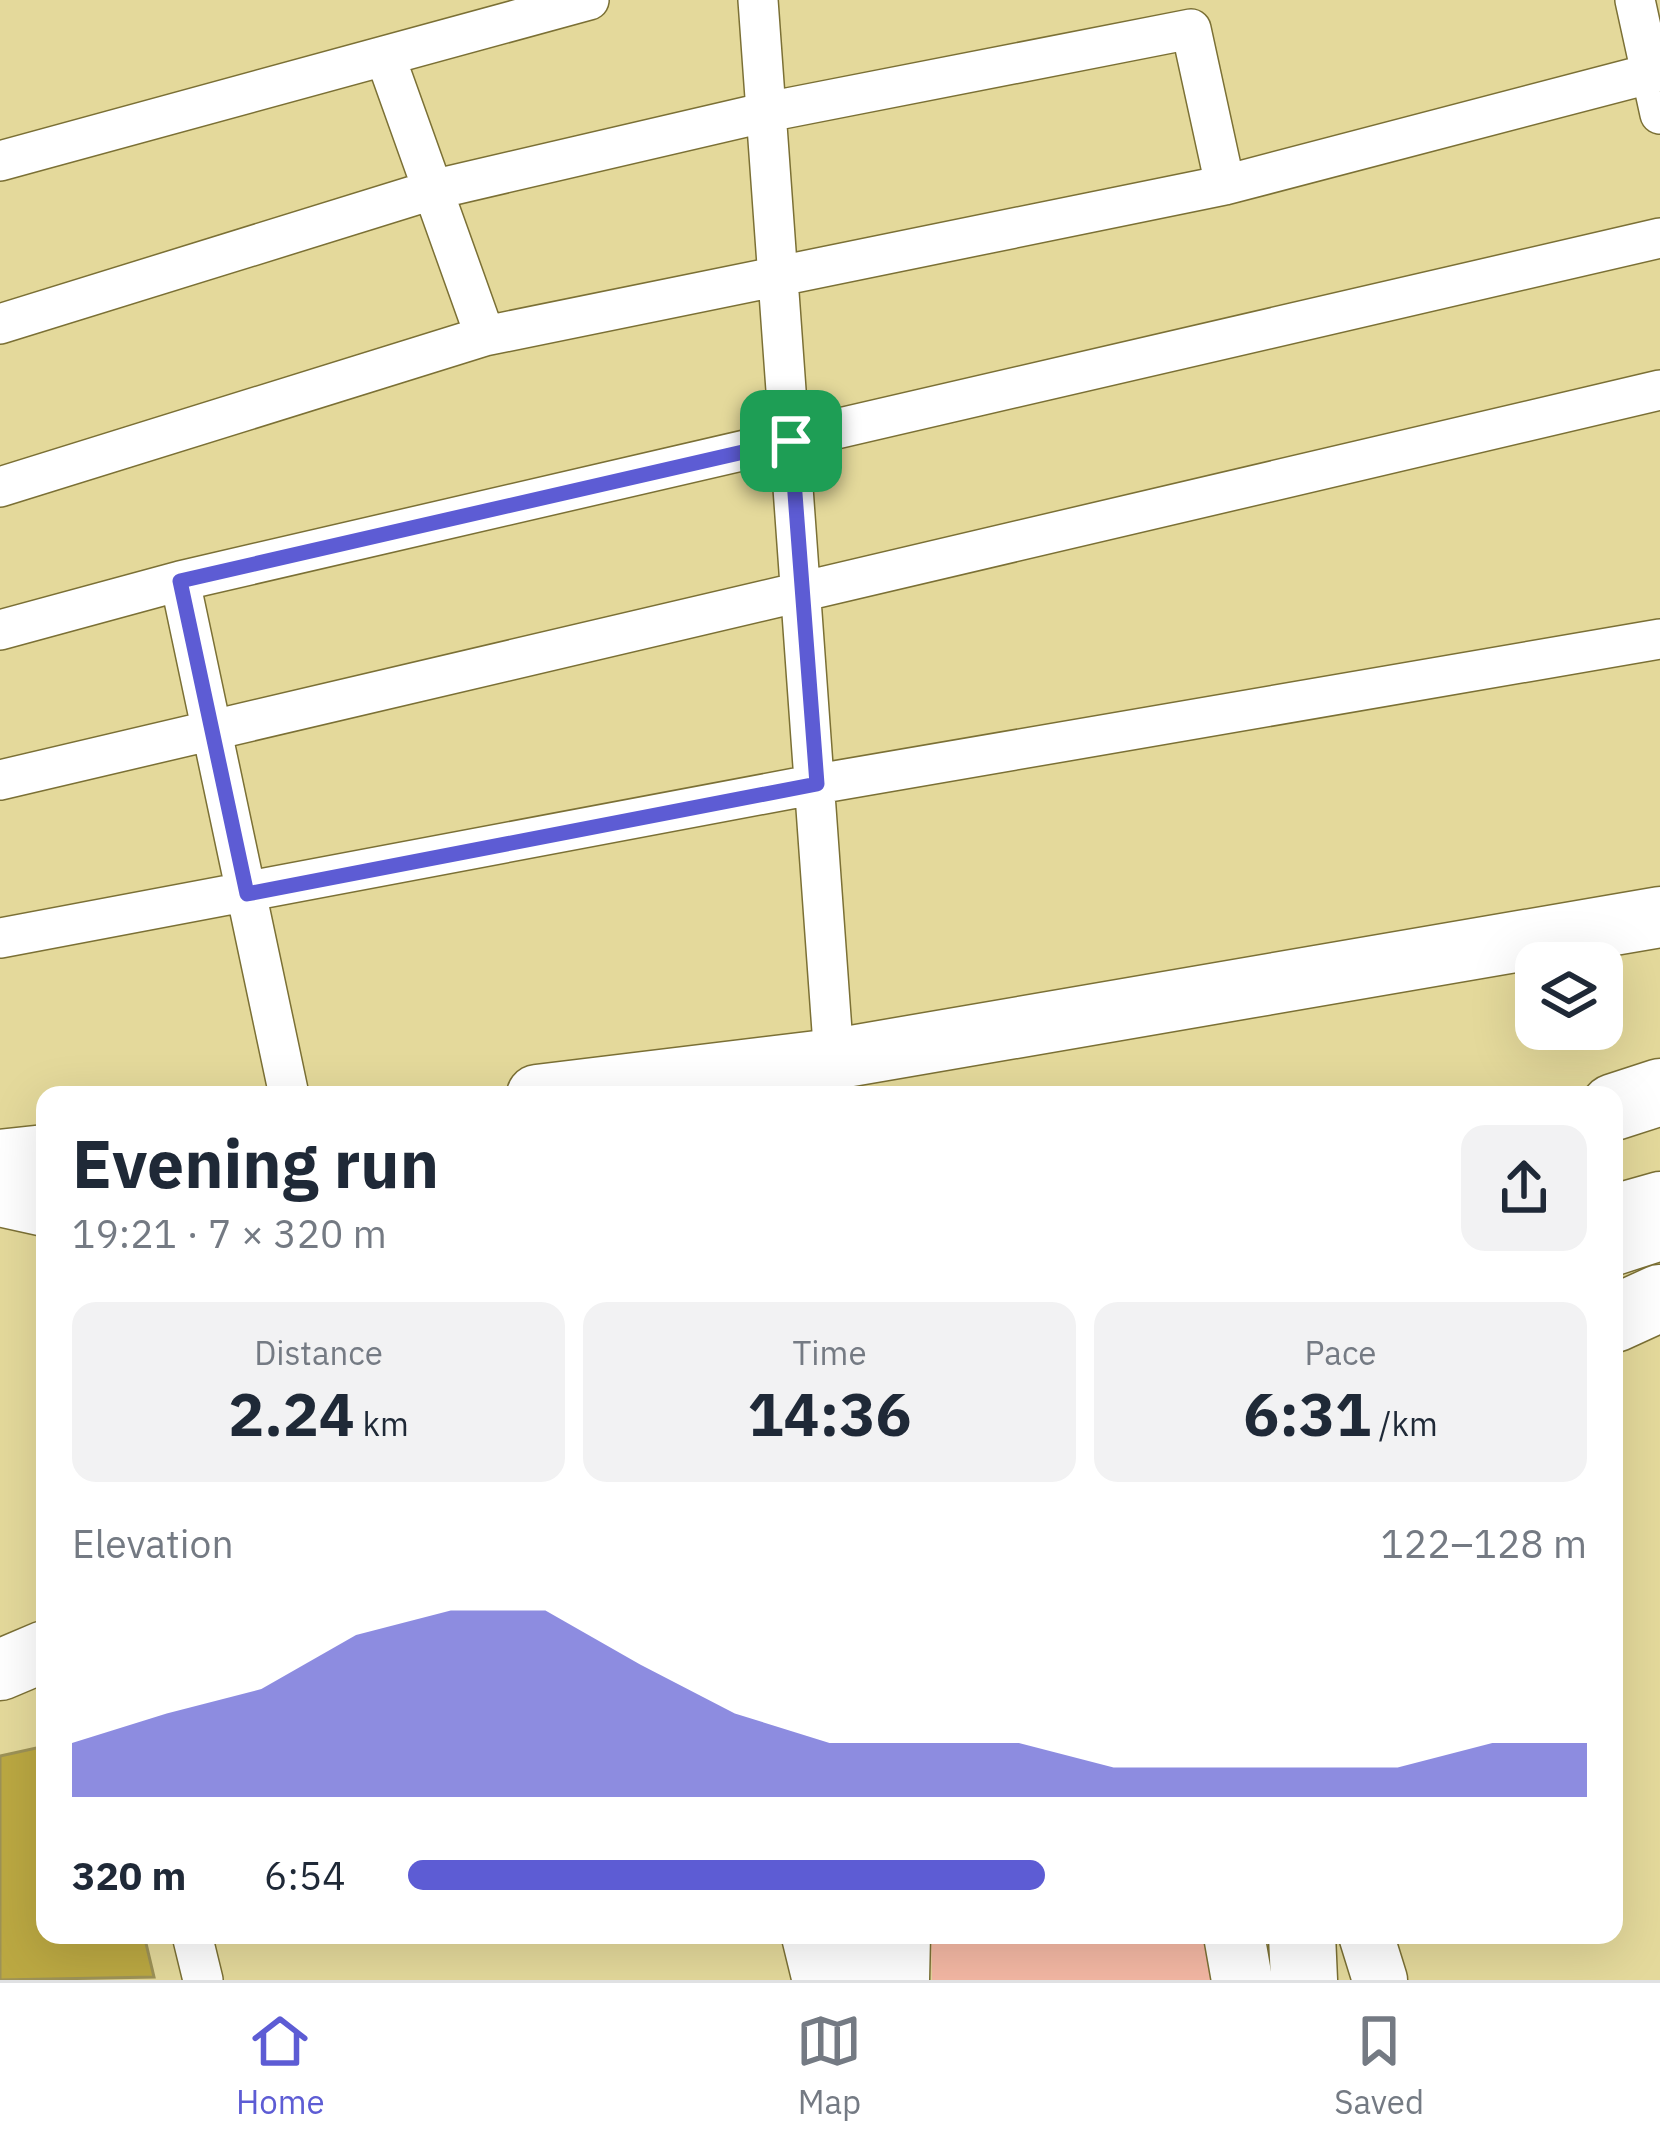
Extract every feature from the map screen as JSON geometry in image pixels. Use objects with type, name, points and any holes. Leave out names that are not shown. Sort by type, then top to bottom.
[{"type":"highway","points":[[1623,1104],[1660,1092]]},
{"type":"highway","points":[[1623,1311],[1660,1297]]},
{"type":"highway","points":[[841,1944],[846,1980]]},
{"type":"highway","points":[[896,1980],[897,1944]]},
{"type":"highway","points":[[1302,1944],[1304,1980]]},
{"type":"main road","points":[[611,1086],[834,1059],[1660,917]]},
{"type":"main road","points":[[0,1160],[36,1155]]},
{"type":"main road","points":[[0,1196],[36,1204]]},
{"type":"main road","points":[[1623,1212],[1660,1202]]},
{"type":"main road","points":[[0,1670],[36,1655]]},
{"type":"main road","points":[[0,1694],[36,1688]]},
{"type":"main road","points":[[1236,1944],[1242,1980]]},
{"type":"street","points":[[0,161],[589,0]]},
{"type":"street","points":[[758,0],[834,1059]]},
{"type":"street","points":[[1635,0],[1655,72],[1660,114]]},
{"type":"street","points":[[0,324],[432,190],[766,112],[1191,29],[1225,185]]},
{"type":"street","points":[[386,56],[485,336]]},
{"type":"street","points":[[0,487],[485,336],[1225,185],[1655,72]]},
{"type":"street","points":[[0,630],[180,581],[1660,238]]},
{"type":"street","points":[[0,780],[1660,390]]},
{"type":"street","points":[[180,581],[287,1086]]},
{"type":"street","points":[[0,938],[817,784],[1660,639]]},
{"type":"street","points":[[1623,1245],[1660,1233]]},
{"type":"street","points":[[194,1944],[202,1980]]},
{"type":"street","points":[[803,1944],[812,1980]]},
{"type":"street","points":[[1369,1944],[1380,1980]]},
{"type":"shaded area","points":[[931,1944],[1217,1944],[1223,1980],[932,1980]]},
{"type":"building","points":[[36,1748],[36,1944],[146,1944],[154,1977],[0,1980],[0,1756]]},
{"type":"route","points":[[791,441],[817,784],[247,894],[180,581],[791,441]]}]
